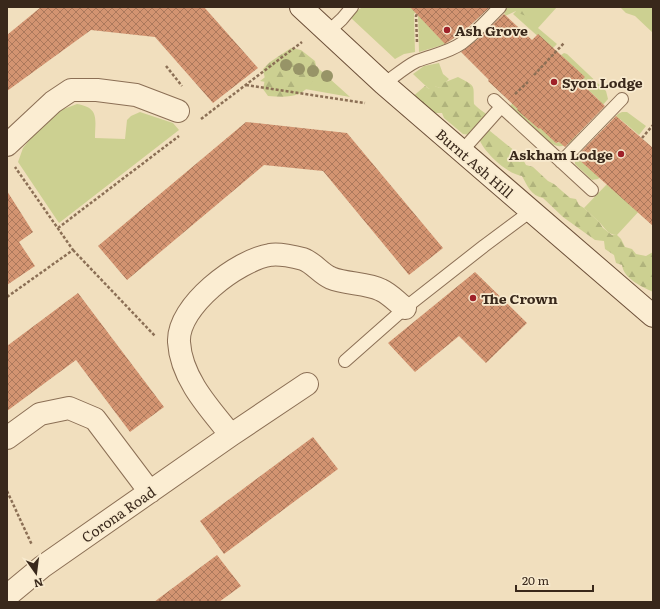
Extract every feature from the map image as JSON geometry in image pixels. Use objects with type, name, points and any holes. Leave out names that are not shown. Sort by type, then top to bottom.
[{"type":"street","name":"Burnt Ash Hill","points":[[301,7],[384,84],[461,152],[653,316]]},
{"type":"street","points":[[9,153],[52,102],[71,90],[97,90],[136,95],[178,111]]},
{"type":"street","points":[[231,436],[205,403],[183,366],[179,342],[181,326],[191,308],[202,296],[234,270],[258,258],[272,254],[304,260],[331,278],[381,290],[405,308]]},
{"type":"street","name":"Corona Road","points":[[7,596],[42,567],[307,384]]},
{"type":"street","points":[[7,438],[40,414],[69,408],[95,419],[150,492]]},
{"type":"lane","points":[[328,32],[352,7]]},
{"type":"lane","points":[[384,84],[406,67],[416,62],[441,54],[462,43],[500,7]]},
{"type":"lane","points":[[561,162],[622,99]]},
{"type":"lane","points":[[461,152],[497,103],[592,190]]},
{"type":"lane","points":[[345,361],[405,308],[531,211]]},
{"type":"path","points":[[417,14],[417,46]]},
{"type":"path","points":[[534,75],[564,43]]},
{"type":"path","points":[[245,85],[365,103]]},
{"type":"path","points":[[642,138],[653,125]]},
{"type":"path","points":[[9,153],[73,250],[157,338]]},
{"type":"path","points":[[7,297],[73,250]]},
{"type":"path","points":[[7,491],[42,567]]},
{"type":"green space","points":[[363,7],[411,7],[416,12],[414,14],[415,52],[404,54],[395,59],[351,18],[354,12]]},
{"type":"green space","points":[[506,7],[541,7],[539,14],[536,15],[524,15],[516,11],[505,16],[504,11]]},
{"type":"green space","points":[[520,7],[557,7],[538,28],[557,44],[552,49],[513,14]]},
{"type":"green space","points":[[620,7],[653,7],[653,33],[635,16],[626,13]]},
{"type":"green space","points":[[419,16],[446,44],[419,52]]},
{"type":"green space","points":[[291,48],[301,50],[315,61],[316,74],[314,79],[308,88],[293,96],[268,96],[263,89],[265,79],[263,69],[270,62]]},
{"type":"green space","points":[[299,51],[350,97],[260,81]]},
{"type":"green space","points":[[564,53],[567,54],[606,91],[608,99],[570,143],[560,146],[553,144],[541,136],[510,106],[530,84],[536,90],[518,110],[539,129],[541,127],[556,143],[558,143],[599,100],[580,82],[561,55]]},
{"type":"green space","points":[[439,63],[443,74],[449,79],[440,88],[434,86],[429,89],[413,74],[424,66]]},
{"type":"green space","points":[[458,77],[473,87],[474,104],[491,119],[490,131],[521,156],[526,165],[533,167],[570,198],[576,199],[579,205],[599,222],[603,228],[612,235],[617,235],[625,247],[632,249],[636,254],[646,256],[653,252],[653,292],[638,285],[626,274],[622,265],[616,263],[614,255],[605,249],[604,241],[595,240],[563,217],[543,198],[532,193],[522,176],[509,171],[496,161],[484,148],[478,136],[463,134],[444,118],[442,113],[428,113],[411,98],[425,86],[429,89],[432,85],[440,88],[443,83]]},
{"type":"green space","points":[[77,104],[90,108],[95,115],[95,138],[125,139],[127,120],[131,116],[140,112],[173,123],[179,130],[59,223],[18,162],[23,148],[31,138],[61,110]]},
{"type":"green space","points":[[627,112],[646,126],[639,135],[620,119],[583,160],[601,176],[598,179],[592,180],[575,164],[575,161],[618,114]]},
{"type":"green space","points":[[608,183],[653,196],[617,235],[614,235],[605,229],[584,208]]},
{"type":"building","points":[[41,7],[204,7],[258,68],[213,103],[155,37],[91,30],[7,91],[7,35]]},
{"type":"building","name":"Ash Grove","points":[[410,7],[490,7],[462,33],[445,44]]},
{"type":"building","name":"Syon Lodge","points":[[504,14],[532,40],[538,34],[585,77],[580,82],[605,106],[565,147],[559,142],[556,143],[517,110],[518,109],[488,81],[489,80],[461,52],[477,40]]},
{"type":"building","name":"Askham Lodge","points":[[616,116],[653,148],[653,226],[576,157]]},
{"type":"building","points":[[246,122],[347,133],[443,248],[409,275],[323,171],[264,165],[127,280],[98,246]]},
{"type":"building","points":[[7,191],[33,232],[19,242],[35,266],[7,285]]},
{"type":"building","name":"The Crown","points":[[475,272],[527,323],[486,363],[459,336],[415,372],[388,343]]},
{"type":"building","points":[[78,293],[164,407],[130,432],[76,360],[7,411],[7,346]]},
{"type":"building","points":[[313,437],[338,469],[224,554],[200,521]]},
{"type":"building","points":[[217,555],[241,586],[219,602],[154,602]]},
{"type":"place","name":"Ash Grove","points":[[447,30]]},
{"type":"place","name":"Syon Lodge","points":[[554,82]]},
{"type":"place","name":"Askham Lodge","points":[[621,154]]},
{"type":"place","name":"The Crown","points":[[473,298]]}]
